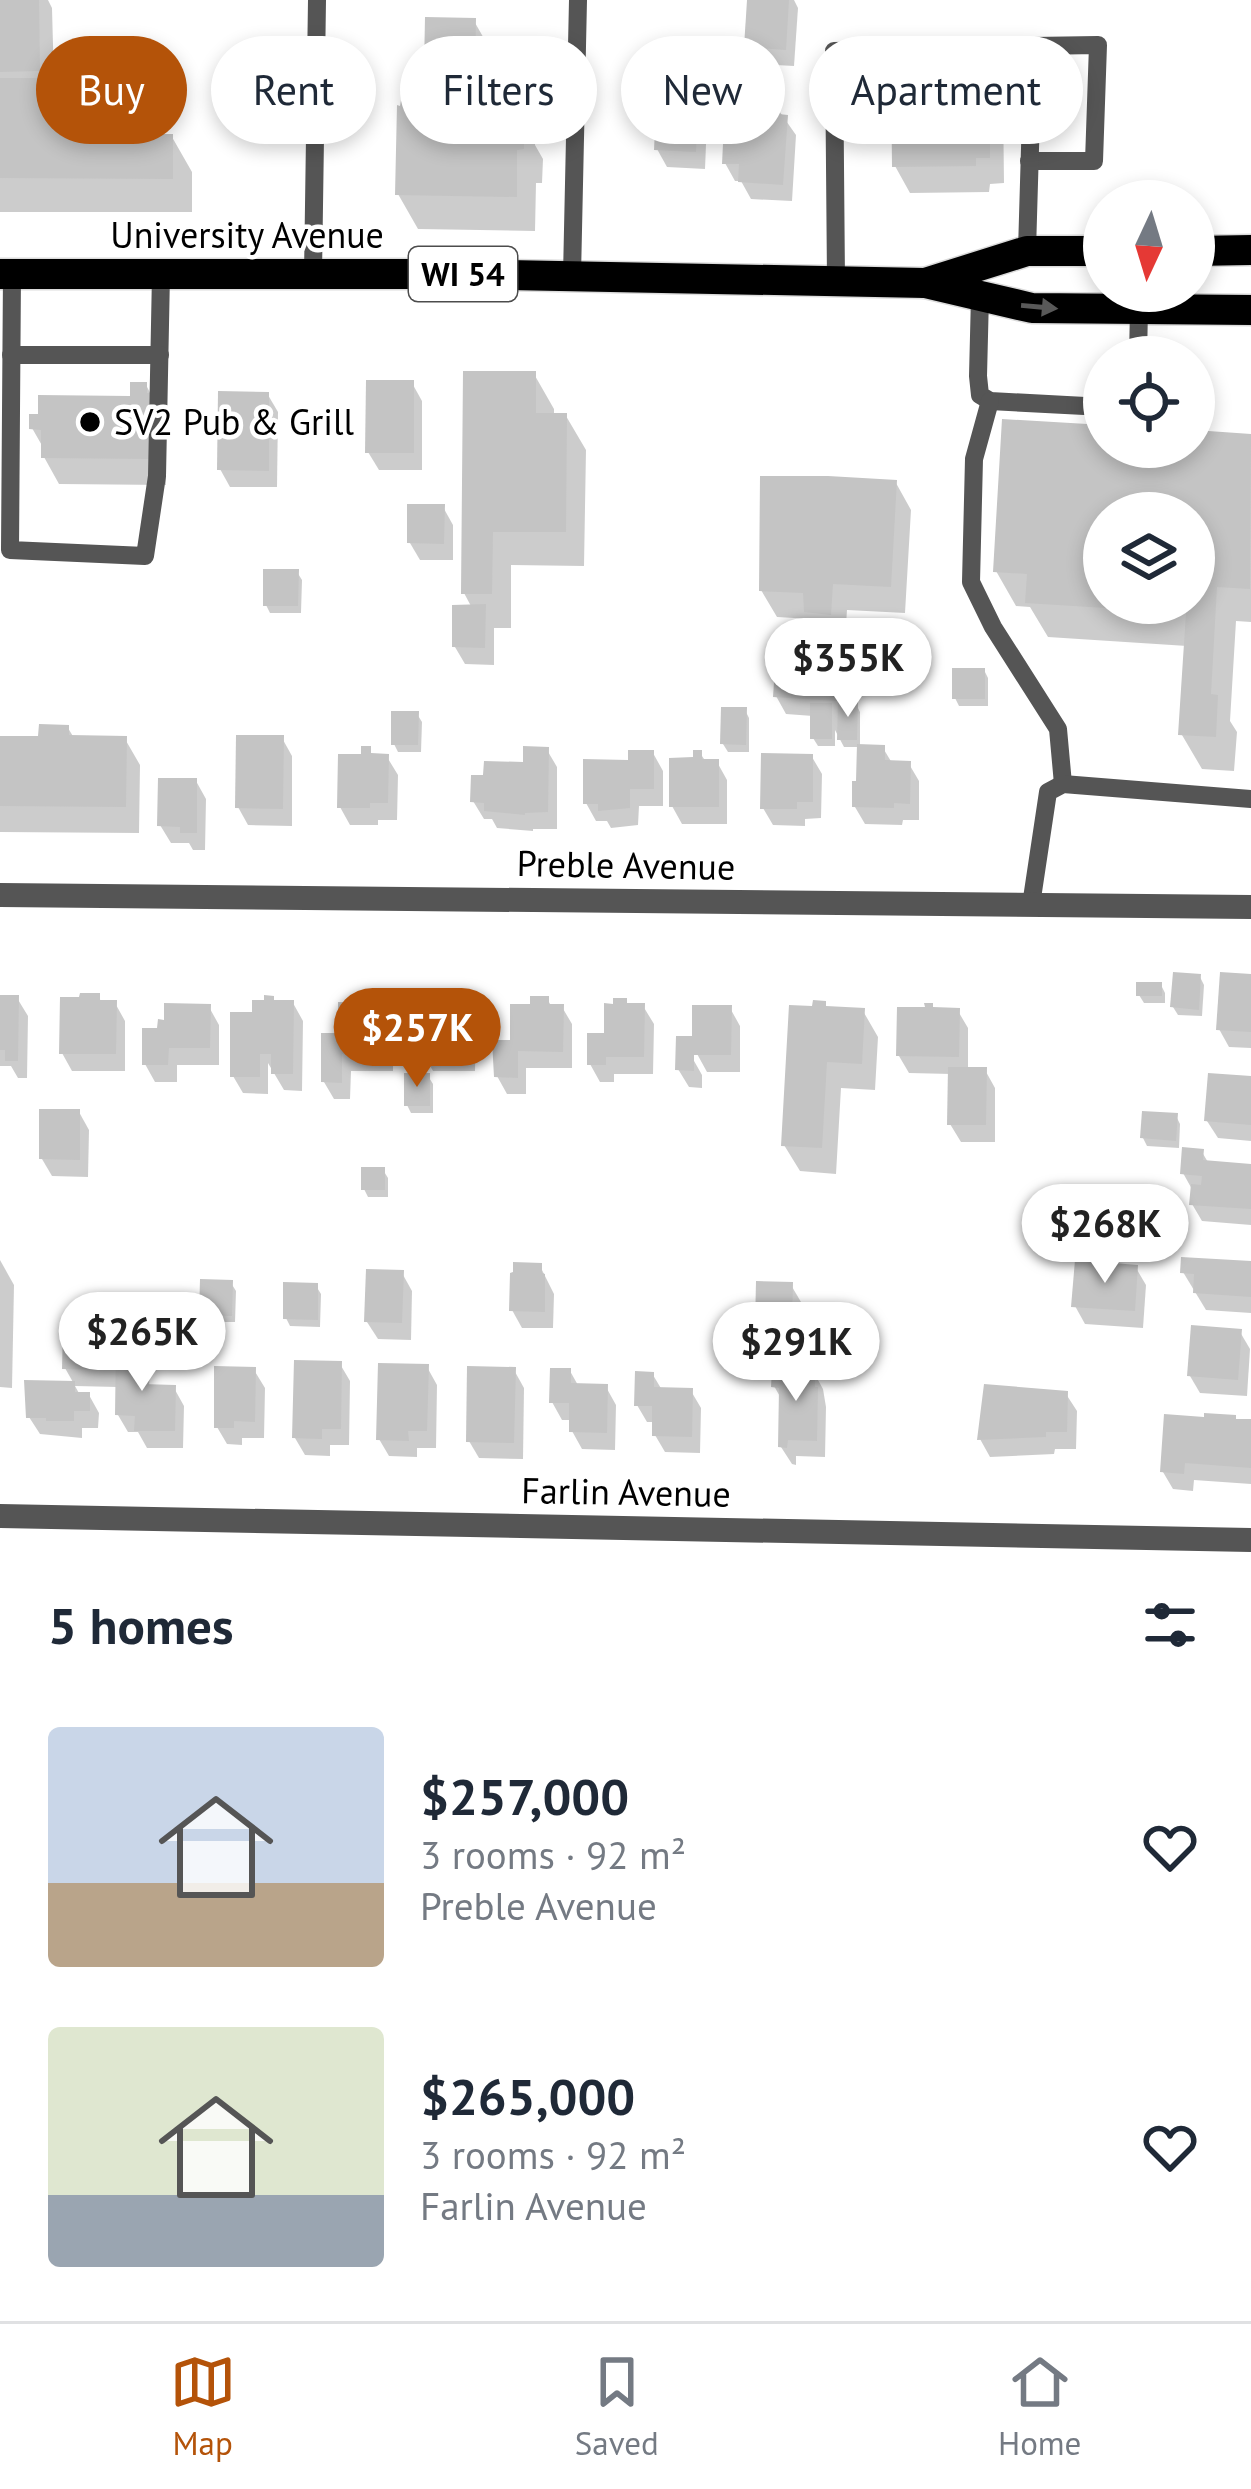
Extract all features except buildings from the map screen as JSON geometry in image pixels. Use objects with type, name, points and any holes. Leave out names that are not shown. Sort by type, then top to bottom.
[{"type":"main road","points":[[1215,250],[1251,250]]},
{"type":"main road","name":"University Avenue","points":[[925,283],[1027,251],[1083,251]]},
{"type":"main road","name":"University Avenue","points":[[6,274],[925,283],[1032,308],[1083,308]]},
{"type":"main road","name":"University Avenue","points":[[1215,310],[1251,310]]},
{"type":"street","name":"Preble Avenue","points":[[0,895],[1251,907]]},
{"type":"street","name":"Farlin Avenue","points":[[0,1516],[1251,1540]]},
{"type":"lane","points":[[313,274],[317,0]]},
{"type":"lane","points":[[572,276],[578,0]]},
{"type":"lane","points":[[1029,161],[1094,160],[1098,45],[1083,45]]},
{"type":"lane","points":[[835,144],[836,281]]},
{"type":"lane","points":[[1027,251],[1030,144]]},
{"type":"lane","points":[[6,274],[11,355],[10,550],[145,556],[157,476],[161,274]]},
{"type":"lane","points":[[980,296],[980,395],[990,401],[1083,405]]},
{"type":"lane","points":[[11,355],[160,356]]},
{"type":"lane","points":[[990,401],[974,459],[970,582],[1058,729],[1063,784]]},
{"type":"lane","points":[[1031,904],[1048,792],[1063,784],[1251,799]]},
{"type":"place","name":"SV2 Pub & Grill","points":[[90,422]]}]
